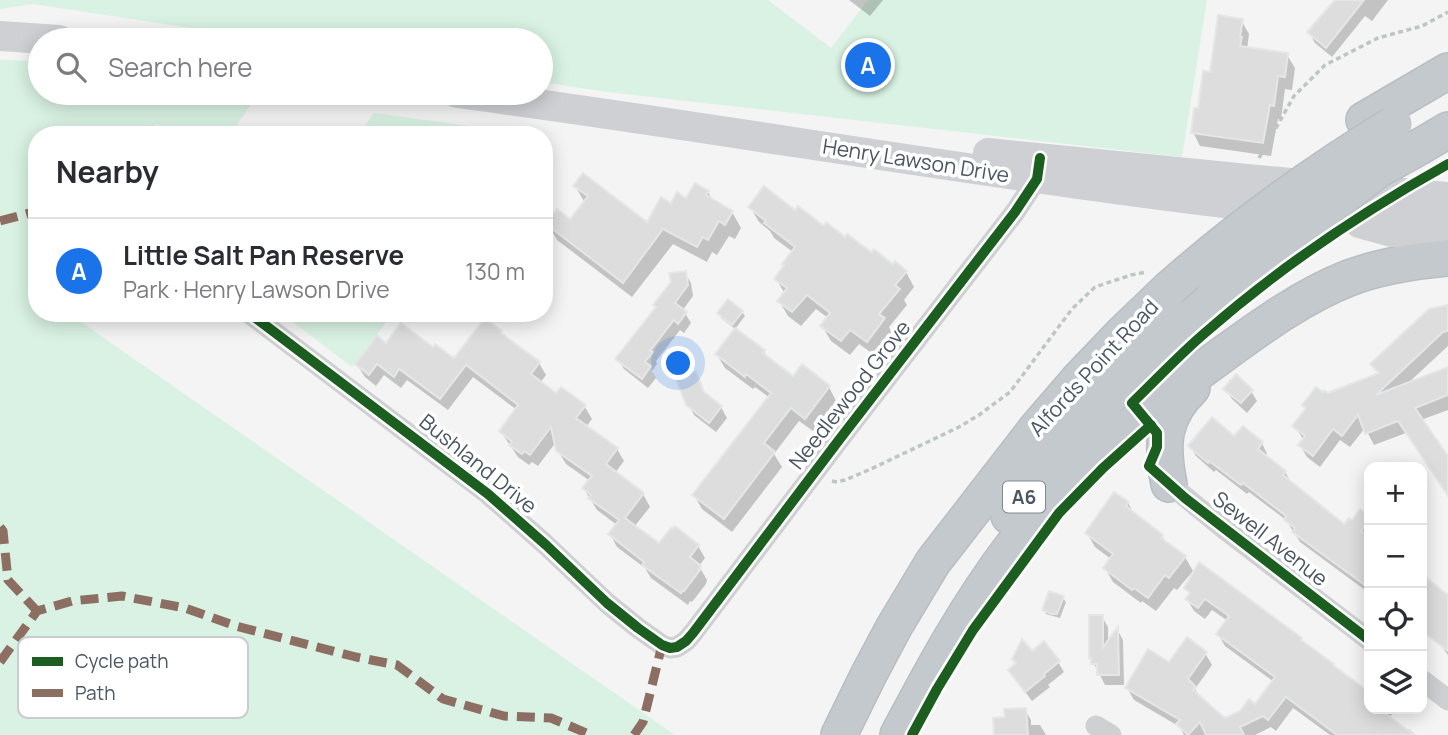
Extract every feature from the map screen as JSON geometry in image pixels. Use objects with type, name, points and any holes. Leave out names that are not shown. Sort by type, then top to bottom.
[{"type":"highway","points":[[1379,122],[1448,71]]},
{"type":"highway","name":"Alfords Point Road","points":[[839,735],[869,674],[933,562],[1053,409],[1160,287],[1330,164],[1379,122],[1448,94]]},
{"type":"highway","name":"Alfords Point Road","points":[[879,735],[950,604],[993,539],[1055,456],[1109,395],[1215,293],[1378,170],[1448,130]]},
{"type":"highway","points":[[1344,197],[1377,187],[1448,145]]},
{"type":"highway","name":"A6","points":[[898,735],[951,636],[993,573],[1032,521],[1124,432],[1168,395],[1297,303],[1349,278],[1374,270],[1448,258]]},
{"type":"highway","points":[[1159,475],[1164,461],[1165,435],[1174,409],[1236,345]]},
{"type":"main road","points":[[0,36],[28,38]]},
{"type":"main road","name":"Henry Lawson Drive","points":[[548,105],[1039,169],[1180,199],[1448,226]]},
{"type":"main road","name":"Henry Lawson Drive","points":[[1039,169],[1247,179],[1448,197]]},
{"type":"street","name":"Needlewood Grove","points":[[677,647],[693,633],[1015,212],[1039,169]]},
{"type":"street","points":[[1297,211],[1390,236],[1448,244]]},
{"type":"street","name":"Bushland Drive","points":[[261,322],[488,494],[638,628],[662,645],[677,647]]},
{"type":"street","name":"Sewell Avenue","points":[[1159,475],[1223,528],[1364,636]]},
{"type":"street","points":[[1427,684],[1448,700]]},
{"type":"path","points":[[1247,179],[1294,96],[1325,65],[1378,38],[1422,26],[1448,12]]},
{"type":"green space","points":[[0,0],[768,0],[831,48],[868,0],[1207,0],[1182,157],[553,84],[553,28],[190,28],[33,4],[0,9]]},
{"type":"green space","points":[[0,60],[28,61],[28,105],[251,105],[236,126],[28,126],[28,322],[81,322],[675,735],[0,735]]},
{"type":"green space","points":[[374,113],[469,126],[365,126]]},
{"type":"green space","points":[[293,322],[386,322],[352,367]]},
{"type":"building","points":[[1335,0],[1364,0],[1326,48],[1307,32]]},
{"type":"building","points":[[1218,15],[1243,19],[1240,46],[1288,53],[1285,77],[1278,76],[1274,106],[1270,105],[1263,143],[1191,133],[1194,108],[1198,108],[1203,71],[1210,72]]},
{"type":"building","points":[[583,173],[647,222],[661,197],[671,203],[677,192],[686,198],[695,183],[709,191],[706,195],[733,211],[725,225],[719,221],[708,240],[703,237],[697,247],[663,229],[623,283],[553,229],[553,214],[557,209],[570,219],[588,196],[573,186]]},
{"type":"building","points":[[764,186],[795,210],[798,206],[824,226],[826,222],[845,237],[847,234],[871,252],[874,249],[907,271],[895,285],[900,289],[879,314],[885,318],[867,342],[850,330],[841,341],[820,326],[830,313],[807,295],[792,312],[777,301],[787,288],[774,279],[795,247],[748,207]]},
{"type":"building","points":[[686,271],[688,285],[675,303],[687,312],[678,324],[674,320],[650,351],[653,352],[645,362],[651,366],[642,379],[615,359],[656,307],[653,305],[671,282],[669,273]]},
{"type":"building","points":[[728,299],[743,311],[732,325],[717,313]]},
{"type":"building","points":[[1448,305],[1448,331],[1443,332],[1376,395],[1448,367],[1448,395],[1415,408],[1448,456],[1448,496],[1398,421],[1365,434],[1358,415],[1342,436],[1333,429],[1313,456],[1298,445],[1305,436],[1292,426],[1306,408],[1302,405],[1316,387],[1328,393],[1379,373],[1370,364],[1429,309]]},
{"type":"building","points":[[482,322],[490,322],[540,362],[531,374],[556,393],[561,387],[586,405],[576,418],[618,448],[606,464],[644,493],[625,518],[659,543],[675,526],[699,545],[690,557],[701,566],[700,570],[684,591],[681,593],[642,565],[644,562],[608,534],[619,520],[588,498],[591,495],[582,488],[592,476],[556,451],[551,427],[530,455],[524,451],[522,454],[509,445],[512,442],[499,431],[518,405],[466,365],[440,399],[399,369],[394,377],[377,364],[369,375],[355,364],[377,336],[386,343],[401,323],[433,347],[435,344],[454,358]]},
{"type":"building","points":[[735,328],[765,350],[763,353],[793,376],[802,364],[830,386],[805,419],[791,408],[764,443],[775,452],[724,519],[692,495],[771,393],[715,354]]},
{"type":"building","points":[[696,371],[704,392],[722,406],[709,423],[686,405],[676,379]]},
{"type":"building","points":[[1236,374],[1253,390],[1241,403],[1223,389]]},
{"type":"building","points":[[1212,417],[1234,436],[1243,426],[1263,442],[1258,449],[1286,471],[1283,475],[1344,524],[1349,518],[1352,520],[1360,509],[1364,512],[1364,527],[1361,531],[1364,533],[1364,584],[1292,532],[1295,528],[1284,520],[1286,516],[1243,483],[1241,485],[1209,461],[1208,463],[1188,446]]},
{"type":"building","points":[[1114,492],[1129,502],[1126,506],[1163,535],[1161,538],[1186,556],[1169,578],[1165,575],[1148,598],[1134,588],[1132,590],[1103,568],[1113,554],[1085,533]]},
{"type":"building","points":[[1199,562],[1302,638],[1301,640],[1364,688],[1364,714],[1386,714],[1415,735],[1337,735],[1286,697],[1268,720],[1263,716],[1240,727],[1244,735],[1206,735],[1200,722],[1188,735],[1176,724],[1180,720],[1125,688],[1148,649],[1169,662],[1187,637],[1207,652],[1188,679],[1196,687],[1193,690],[1225,718],[1240,711],[1249,699],[1255,704],[1275,677],[1216,634],[1229,616],[1205,599],[1198,608],[1185,599],[1190,593],[1184,588]]},
{"type":"building","points":[[1427,578],[1448,595],[1448,651],[1427,635]]},
{"type":"building","points":[[1049,591],[1064,596],[1057,614],[1042,610]]},
{"type":"building","points":[[1089,615],[1103,615],[1103,647],[1118,627],[1119,675],[1097,675],[1097,664],[1091,664]]},
{"type":"building","points":[[1022,639],[1032,651],[1044,641],[1060,661],[1025,692],[1008,670],[1016,663],[1012,659]]},
{"type":"building","points":[[1026,708],[1028,735],[994,735],[993,718],[1005,717],[1004,709]]},
{"type":"marked path","points":[[0,221],[28,213]]},
{"type":"marked path","points":[[0,527],[3,531],[8,580],[37,611]]},
{"type":"marked path","points":[[18,637],[37,611],[72,601],[122,596],[185,608],[236,626],[397,665],[443,699],[504,716],[551,718],[591,735]]},
{"type":"marked path","points":[[0,662],[18,637]]},
{"type":"marked path","points":[[634,735],[643,722],[662,645]]},
{"type":"cycle path","points":[[261,322],[488,494],[638,628],[662,645],[677,647],[693,633],[1015,212],[1037,179],[1040,158]]},
{"type":"cycle path","points":[[1364,636],[1185,498],[1149,466],[1157,447],[1157,433],[1132,403],[1196,340],[1292,263],[1384,201],[1448,164]]},
{"type":"cycle path","points":[[912,735],[973,630],[1059,513],[1103,468],[1151,425]]},
{"type":"place","name":"Little Salt Pan Reserve","points":[[868,65]]}]
